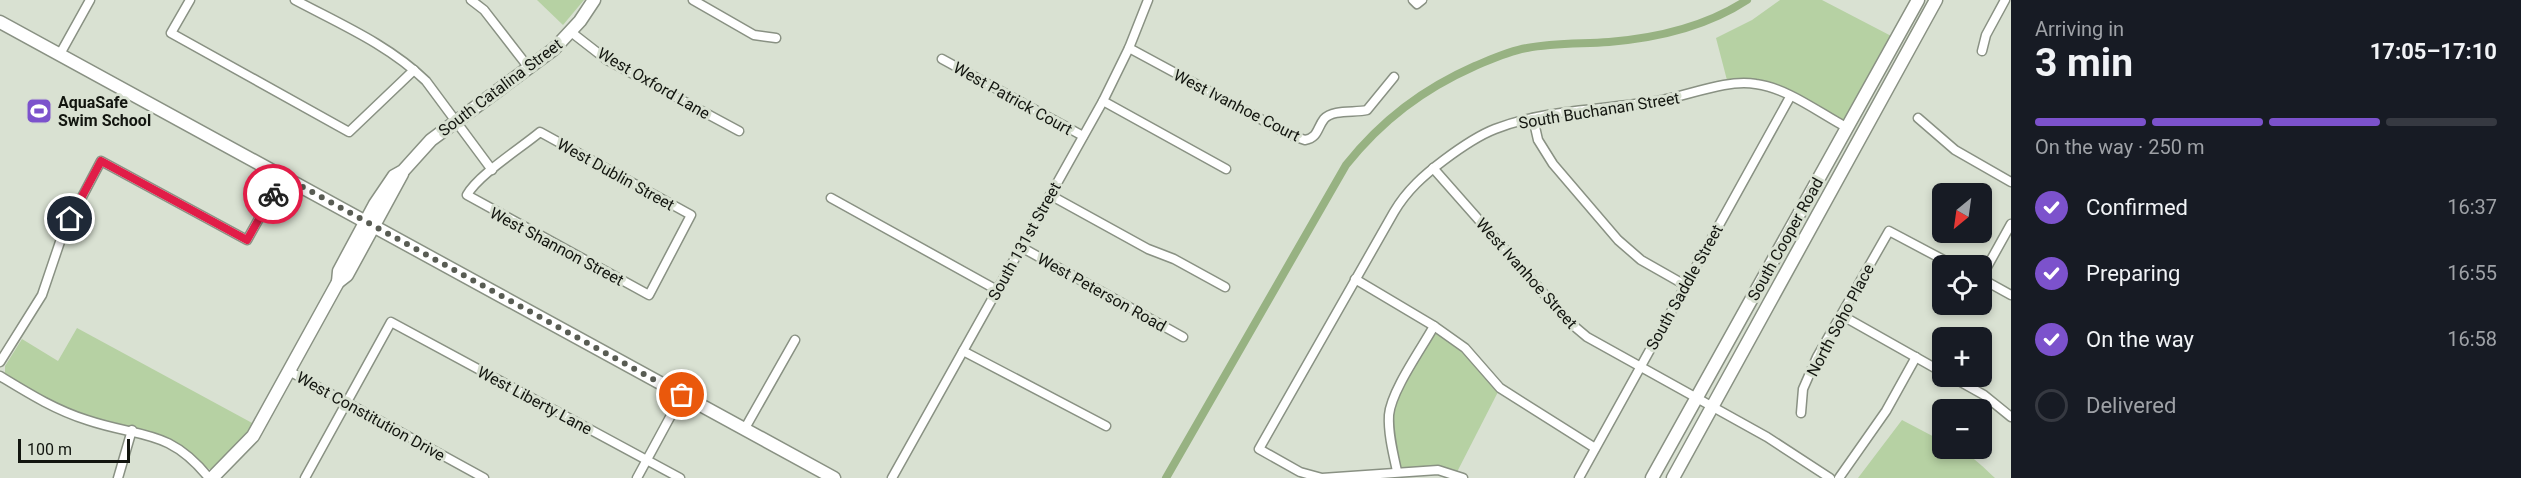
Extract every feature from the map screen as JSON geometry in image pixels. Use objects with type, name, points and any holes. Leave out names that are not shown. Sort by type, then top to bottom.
[{"type":"main road","name":"South Catalina Street","points":[[210,478],[253,436],[338,282],[347,275],[370,224],[401,180],[403,171],[431,140],[554,49],[571,32],[594,0]]},
{"type":"main road","name":"South Cooper Road","points":[[1652,478],[1918,0]]},
{"type":"main road","name":"South Cooper Road","points":[[1673,478],[1936,0]]},
{"type":"main road","points":[[0,22],[834,478]]},
{"type":"main road","points":[[1846,127],[1861,136]]},
{"type":"street","points":[[60,54],[90,0]]},
{"type":"street","points":[[190,0],[171,33],[349,132],[414,69]]},
{"type":"street","points":[[295,0],[398,56],[414,69],[426,81],[492,170]]},
{"type":"street","points":[[471,0],[484,10],[529,68]]},
{"type":"street","points":[[693,0],[754,35],[776,38]]},
{"type":"street","name":"South 131st Street","points":[[892,478],[1103,101],[1129,48],[1148,0]]},
{"type":"street","points":[[1413,0],[1417,4],[1422,0]]},
{"type":"street","points":[[1982,51],[1986,35],[2005,0]]},
{"type":"street","name":"West Oxford Lane","points":[[571,32],[607,60],[739,131]]},
{"type":"street","name":"West Ivanhoe Court","points":[[1129,48],[1290,135],[1305,140],[1315,136],[1324,119],[1330,114],[1367,110],[1394,77]]},
{"type":"street","name":"West Patrick Court","points":[[942,59],[1083,136]]},
{"type":"street","name":"South Buchanan Street","points":[[1397,471],[1322,478],[1300,472],[1258,449],[1405,193],[1433,168],[1462,147],[1494,129],[1533,118],[1692,95],[1728,84],[1752,83],[1771,86],[1846,127]]},
{"type":"street","name":"South Saddle Street","points":[[1579,478],[1790,97]]},
{"type":"street","points":[[1103,101],[1226,169]]},
{"type":"street","points":[[1533,118],[1538,140],[1553,164],[1618,240],[1641,260],[1685,285]]},
{"type":"street","points":[[1918,118],[1954,150],[2011,182]]},
{"type":"street","name":"West Dublin Street","points":[[492,170],[540,132],[691,215],[649,295]]},
{"type":"street","points":[[0,362],[42,295],[63,233],[101,161],[247,240],[283,176]]},
{"type":"street","name":"West Ivanhoe Street","points":[[1433,168],[1568,321],[1587,337],[1767,437],[1830,478]]},
{"type":"street","name":"West Shannon Street","points":[[492,170],[470,189],[467,195],[649,295]]},
{"type":"street","points":[[1050,195],[1148,249],[1174,259],[1225,287]]},
{"type":"street","points":[[831,198],[997,290]]},
{"type":"street","points":[[1992,259],[2011,224]]},
{"type":"street","name":"North Soho Place","points":[[1801,413],[1803,389],[1817,357],[1889,231],[1934,255]]},
{"type":"street","name":"West Peterson Road","points":[[1021,247],[1183,337]]},
{"type":"street","points":[[1355,279],[1434,326],[1465,348],[1500,388],[1595,448]]},
{"type":"street","points":[[1992,284],[2011,295]]},
{"type":"street","points":[[1840,315],[1932,366]]},
{"type":"street","name":"West Liberty Lane","points":[[346,402],[391,322],[680,478]]},
{"type":"street","points":[[1434,326],[1393,398],[1389,413],[1389,429],[1397,471],[1438,470],[1463,478]]},
{"type":"street","points":[[744,430],[795,340]]},
{"type":"street","points":[[963,351],[1106,426]]},
{"type":"street","points":[[1839,478],[1886,411],[1916,357]]},
{"type":"street","name":"West Constitution Drive","points":[[289,371],[484,478]]},
{"type":"street","points":[[0,376],[34,398],[86,420],[132,430],[167,441],[194,460],[210,478]]},
{"type":"street","points":[[1970,387],[1984,395],[2011,417]]},
{"type":"street","points":[[637,478],[682,395]]},
{"type":"street","points":[[305,478],[346,402]]},
{"type":"street","points":[[118,478],[132,430]]},
{"type":"green space","points":[[537,0],[584,0],[563,25]]},
{"type":"green space","points":[[1780,0],[1822,0],[1897,39],[1846,127],[1771,86],[1728,84],[1716,38],[1752,20]]},
{"type":"green space","points":[[1434,326],[1465,348],[1500,388],[1456,474],[1397,471],[1389,429],[1393,398]]},
{"type":"green space","points":[[77,328],[254,424],[243,439],[213,469],[209,469],[182,447],[163,437],[73,410],[49,399],[5,373],[5,366],[22,339],[58,361]]},
{"type":"green space","points":[[1902,420],[1932,436],[1932,459],[1974,459],[1995,478],[1858,478]]},
{"type":"waterway","points":[[1166,478],[1346,165],[1374,134],[1404,107],[1456,75],[1507,53],[1537,46],[1645,38],[1698,24],[1747,0]]},
{"type":"way so far","points":[[273,194],[283,176],[682,395]]},
{"type":"place","name":"AquaSafe Swim School","points":[[39,111]]},
{"type":"route","points":[[70,219],[101,161],[247,240],[273,194]]}]
